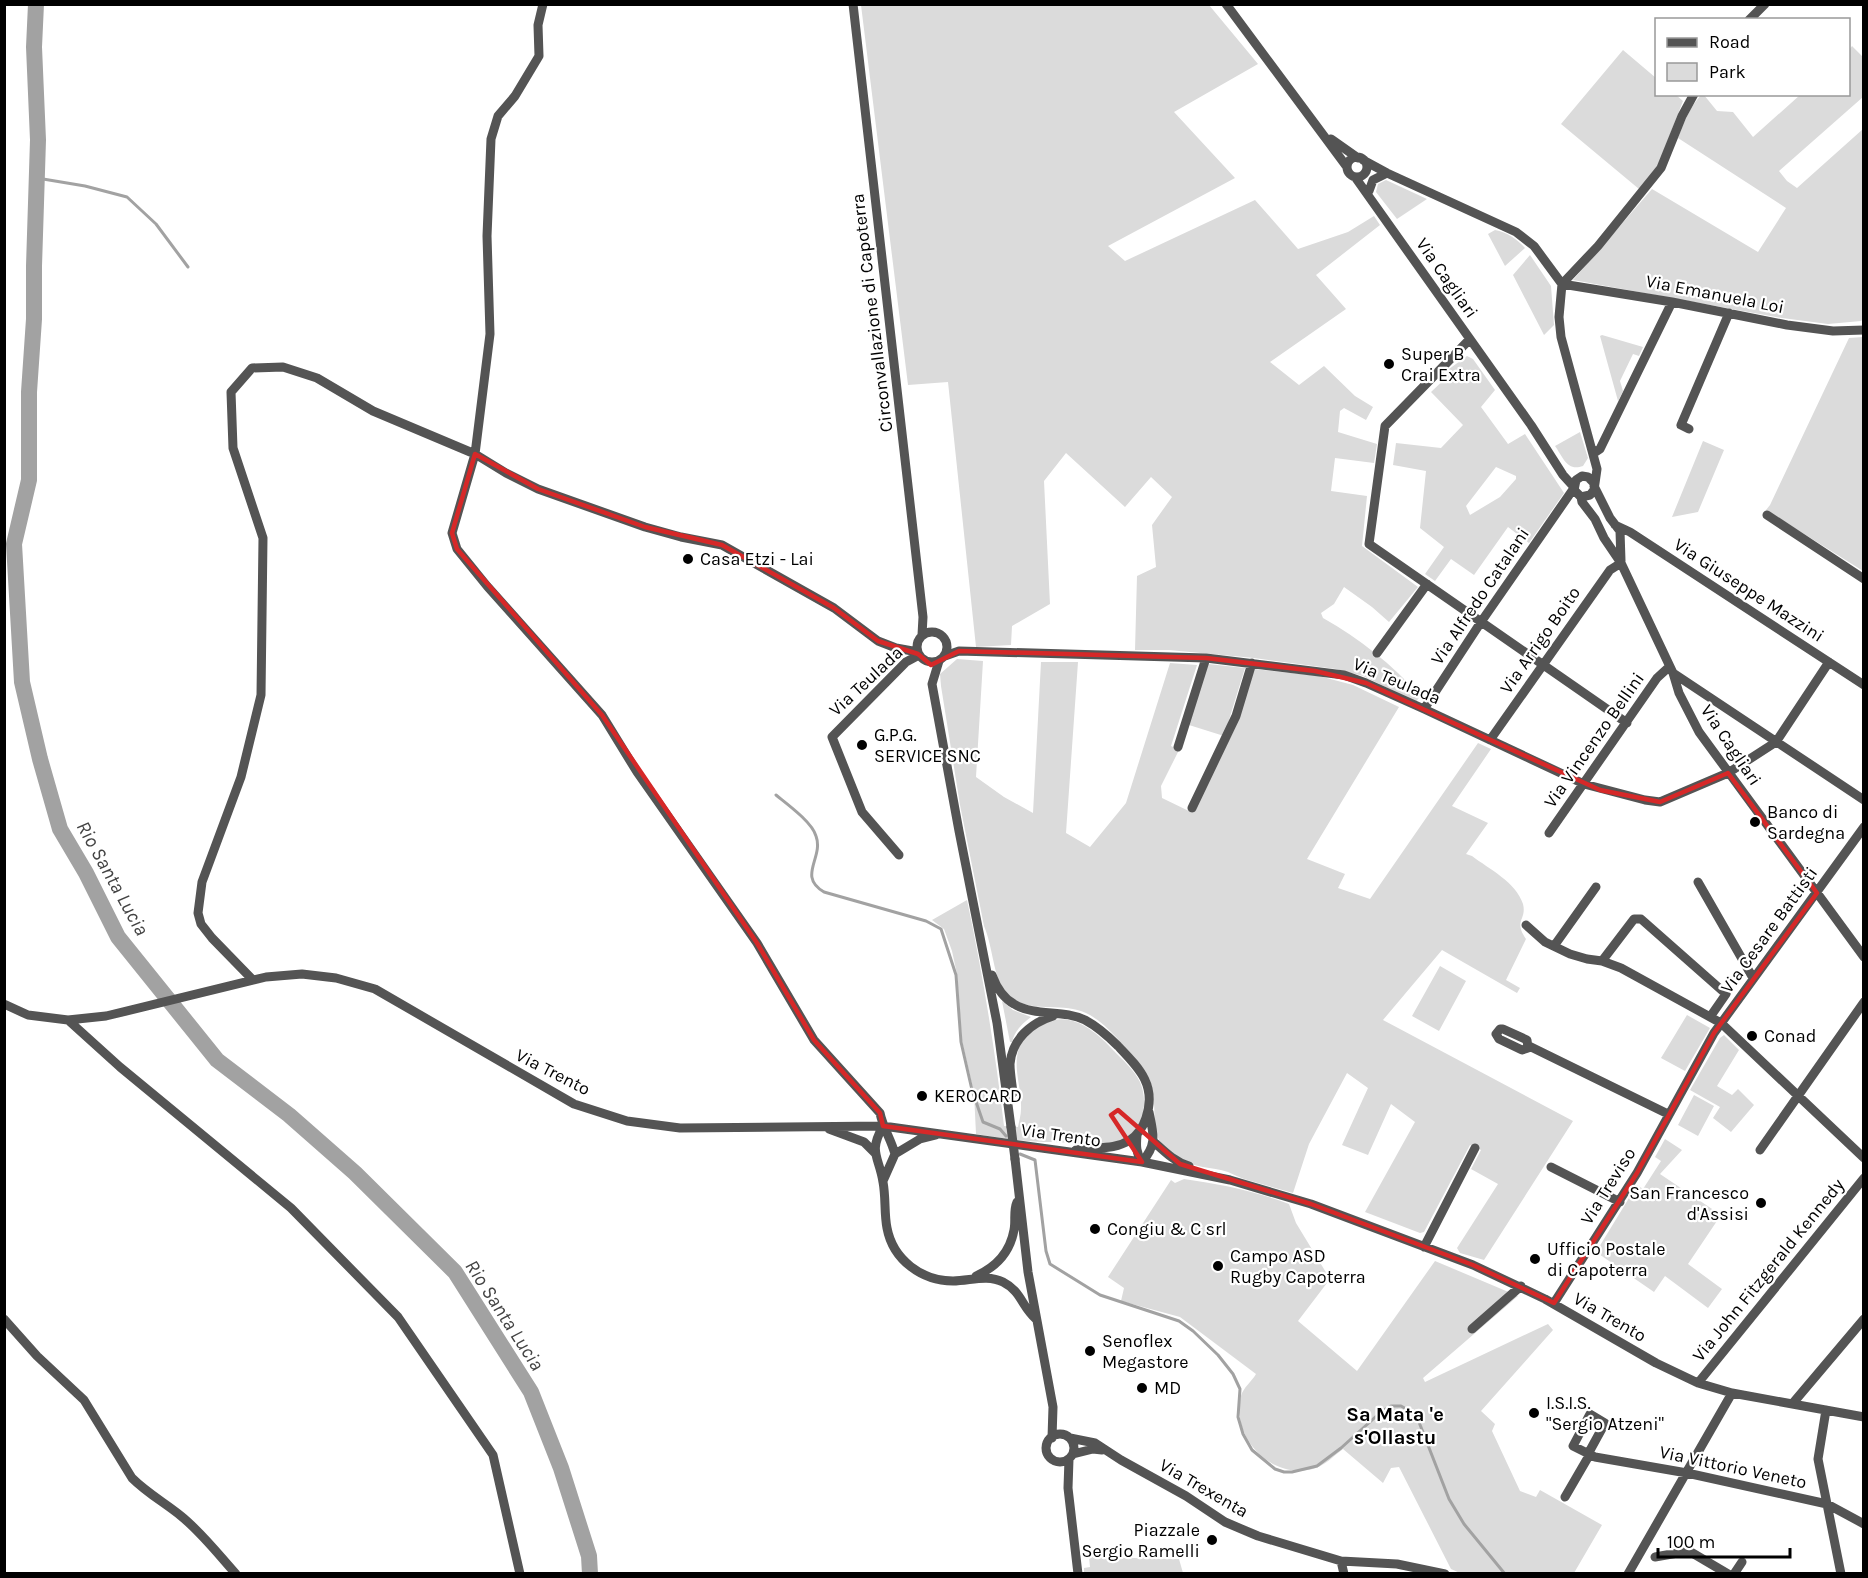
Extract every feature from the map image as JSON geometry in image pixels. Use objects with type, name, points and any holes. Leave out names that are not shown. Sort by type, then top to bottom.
[{"type":"street","points":[[543,4],[538,25],[539,56],[515,96],[498,116],[490,139],[488,236],[490,334],[475,454],[452,533],[457,549],[539,647],[602,716],[637,771],[757,943],[814,1040],[880,1113],[895,1154]]},
{"type":"street","name":"Circonvallazione di Capoterra","points":[[853,4],[923,617],[920,638]]},
{"type":"street","points":[[1226,4],[1323,132],[1349,173],[1362,174],[1377,171],[1387,173]]},
{"type":"street","points":[[1751,18],[1765,4]]},
{"type":"street","points":[[1605,507],[1598,470],[1561,337],[1559,317],[1562,284],[1598,246],[1660,168],[1693,96]]},
{"type":"street","points":[[1323,132],[1361,159],[1387,173],[1516,232],[1534,246],[1562,284]]},
{"type":"street","points":[[1347,167],[1350,161],[1361,159]]},
{"type":"street","points":[[1361,159],[1366,165],[1362,174]]},
{"type":"street","points":[[1369,194],[1372,180],[1387,173]]},
{"type":"street","name":"Via Cagliari","points":[[1362,174],[1369,194],[1595,519],[1621,563],[1671,670],[1679,693],[1699,732],[1863,957]]},
{"type":"street","name":"Via Emanuela Loi","points":[[1562,284],[1672,302],[1809,329],[1863,330]]},
{"type":"street","points":[[1598,470],[1590,495],[1576,492],[1576,480],[1582,476],[1600,449],[1672,302]]},
{"type":"street","points":[[1689,429],[1681,425],[1730,314]]},
{"type":"street","points":[[1470,339],[1389,420],[1383,430],[1369,541],[1626,723]]},
{"type":"street","points":[[253,981],[212,939],[201,924],[198,913],[202,882],[241,777],[261,695],[263,538],[233,448],[231,392],[252,368],[283,367],[317,378],[373,411],[475,454],[538,489],[681,537],[722,545],[834,608],[879,641],[905,649],[931,663],[959,651]]},
{"type":"street","name":"Via Cagliari","points":[[1559,466],[1582,476]]},
{"type":"street","points":[[1582,476],[1590,478],[1594,485]]},
{"type":"street","name":"Via Cagliari","points":[[1594,485],[1620,531],[1621,563]]},
{"type":"street","name":"Via Alfredo Catalani","points":[[1424,709],[1564,502],[1576,492]]},
{"type":"street","points":[[1767,515],[1863,579]]},
{"type":"street","name":"Via Giuseppe Mazzini","points":[[1616,525],[1623,527],[1863,685]]},
{"type":"street","points":[[1608,543],[1613,544],[1619,540]]},
{"type":"street","name":"Via Arrigo Boito","points":[[1490,740],[1610,570],[1621,563]]},
{"type":"street","points":[[1377,652],[1427,584]]},
{"type":"street","points":[[923,617],[936,632],[944,637],[947,643],[947,651],[932,684]]},
{"type":"street","points":[[905,649],[920,638],[936,632]]},
{"type":"street","points":[[920,638],[921,656],[932,684],[1010,1110],[1028,1272],[1036,1319],[1053,1407],[1059,1425],[1074,1446],[1068,1488],[1078,1574]]},
{"type":"street","points":[[947,643],[959,651]]},
{"type":"street","name":"Via Teulada","points":[[959,651],[1206,658],[1344,675],[1424,709],[1584,784],[1660,802],[1728,773],[1776,742]]},
{"type":"street","name":"Via Teulada","points":[[899,855],[862,812],[832,736],[906,662],[921,656]]},
{"type":"street","points":[[1178,747],[1206,658]]},
{"type":"street","points":[[1776,742],[1829,662]]},
{"type":"street","points":[[1192,808],[1236,717],[1252,663]]},
{"type":"street","points":[[1671,670],[1863,800]]},
{"type":"street","name":"Via Vincenzo Bellini","points":[[1549,833],[1657,678],[1671,670]]},
{"type":"street","name":"Via Cesare Battisti","points":[[1721,1023],[1863,827]]},
{"type":"street","points":[[1698,882],[1754,978]]},
{"type":"street","points":[[1554,946],[1596,887]]},
{"type":"street","points":[[1602,961],[1634,919],[1641,919],[1726,994],[1710,1017]]},
{"type":"street","points":[[1526,924],[1545,942],[1587,960],[1602,961],[1621,968],[1721,1023],[1863,1158]]},
{"type":"street","points":[[980,937],[987,951],[995,984],[1012,1003],[1025,1009],[1082,1019],[1094,1025],[1137,1065],[1147,1084],[1154,1142],[1148,1156],[1142,1162],[1136,1146],[1137,1135]]},
{"type":"street","name":"Via Trento","points":[[4,1004],[28,1015],[68,1020],[106,1016],[286,975],[303,974],[336,978],[375,990],[574,1104],[627,1120],[680,1128],[883,1126],[1142,1162],[1215,1176],[1311,1204],[1473,1264],[1554,1303],[1656,1363],[1698,1383],[1732,1393],[1863,1417]]},
{"type":"street","points":[[1760,1150],[1863,1002]]},
{"type":"street","points":[[1010,1110],[1014,1097],[1010,1063],[1015,1048],[1030,1027],[1057,1015]]},
{"type":"street","points":[[68,1020],[120,1067],[291,1208],[398,1317],[493,1455],[520,1574]]},
{"type":"street","name":"Via Treviso","points":[[1554,1303],[1620,1202],[1721,1023]]},
{"type":"street","points":[[1529,1046],[1668,1114]]},
{"type":"street","points":[[1064,1152],[1103,1149],[1129,1141],[1137,1135],[1149,1110]]},
{"type":"street","points":[[821,1126],[864,1142],[875,1153]]},
{"type":"street","points":[[883,1126],[876,1139],[875,1153],[883,1181],[887,1228],[891,1243],[899,1255],[909,1266],[923,1274],[946,1280],[989,1278],[1001,1281],[1014,1289],[1030,1314],[1036,1319]]},
{"type":"street","points":[[883,1181],[895,1154],[920,1139],[940,1134]]},
{"type":"street","points":[[1154,1142],[1180,1164],[1208,1170],[1215,1176]]},
{"type":"street","points":[[1424,1247],[1475,1148]]},
{"type":"street","points":[[1551,1167],[1620,1202]]},
{"type":"street","name":"Via John Fitzgerald Kennedy","points":[[1698,1383],[1863,1178]]},
{"type":"street","points":[[969,1280],[987,1271],[1000,1260],[1005,1252],[1014,1229],[1015,1204],[1019,1197]]},
{"type":"street","points":[[1472,1329],[1521,1286]]},
{"type":"street","points":[[4,1319],[37,1356],[84,1400],[132,1478],[197,1530],[236,1574]]},
{"type":"street","points":[[1793,1403],[1863,1319]]},
{"type":"street","points":[[1628,1574],[1732,1393]]},
{"type":"street","points":[[1052,1438],[1053,1407]]},
{"type":"street","points":[[1826,1410],[1818,1459],[1841,1574]]},
{"type":"street","points":[[1068,1437],[1057,1435],[1047,1444],[1047,1452],[1056,1461],[1068,1488]]},
{"type":"street","name":"Via Trexenta","points":[[1068,1437],[1093,1442],[1109,1454],[1186,1496],[1225,1522],[1287,1546],[1341,1561],[1397,1564],[1445,1574]]},
{"type":"street","points":[[1056,1461],[1062,1462],[1093,1449],[1109,1454]]},
{"type":"street","name":"Via Vittorio Veneto","points":[[1565,1497],[1589,1454],[1827,1504],[1863,1524]]},
{"type":"street","points":[[1655,1557],[1689,1551],[1728,1574]]},
{"type":"street","points":[[1341,1561],[1344,1574]]},
{"type":"street","points":[[1734,1574],[1742,1562]]},
{"type":"highlighted area","points":[[475,454],[538,489],[645,527],[722,545],[834,608],[878,641],[918,654],[931,665],[959,651],[1206,658],[1315,671],[1366,683],[1600,790],[1660,802],[1728,773],[1817,893],[1714,1033],[1637,1173],[1554,1303],[1473,1265],[1311,1204],[1180,1164],[1118,1110],[1111,1115],[1142,1162],[883,1126],[880,1113],[814,1040],[757,943],[602,715],[457,549],[452,533]]},
{"type":"green space","points":[[861,5],[1209,5],[1258,64],[1174,112],[1235,178],[1108,246],[1125,261],[1255,200],[1298,249],[1348,232],[1374,216],[1380,225],[1316,275],[1346,309],[1270,362],[1299,385],[1324,366],[1355,396],[1373,407],[1366,420],[1344,408],[1340,411],[1338,432],[1377,444],[1374,463],[1335,458],[1331,491],[1367,496],[1362,546],[1418,587],[1389,622],[1344,587],[1334,604],[1321,613],[1323,618],[1363,643],[1398,673],[1420,696],[1416,702],[1363,676],[1336,669],[1254,658],[1169,650],[1135,650],[1137,576],[1156,567],[1152,525],[1172,497],[1151,477],[1125,507],[1066,453],[1044,481],[1050,604],[1012,626],[1011,645],[976,647],[948,382],[908,385]]},
{"type":"green space","points":[[1852,46],[1863,57],[1863,97],[1779,171],[1797,188],[1863,129],[1864,318],[1861,321],[1828,324],[1782,318],[1573,280],[1652,189],[1758,252],[1786,208],[1678,138],[1685,121],[1697,100],[1700,96],[1705,96],[1717,111],[1733,112],[1753,137],[1799,96],[1850,96],[1850,49]]},
{"type":"green space","points":[[1623,50],[1655,77],[1655,96],[1677,96],[1683,101],[1658,165],[1639,189],[1561,124]]},
{"type":"green space","points":[[1386,180],[1427,199],[1397,219],[1376,192],[1378,184]]},
{"type":"green space","points":[[1495,230],[1512,236],[1525,248],[1505,266],[1488,234]]},
{"type":"green space","points":[[1530,255],[1551,286],[1554,325],[1544,335],[1513,275]]},
{"type":"green space","points":[[1600,336],[1643,347],[1639,356],[1633,354],[1620,381],[1623,391],[1618,401]]},
{"type":"green space","points":[[1863,337],[1863,571],[1766,510],[1849,338]]},
{"type":"green space","points":[[1467,356],[1473,359],[1495,390],[1481,407],[1508,444],[1525,434],[1564,493],[1529,543],[1508,527],[1474,575],[1451,559],[1435,581],[1425,574],[1444,547],[1420,528],[1426,471],[1393,465],[1396,443],[1441,448],[1463,425],[1431,392],[1450,374],[1449,369]],"holes":[[[1496,467],[1516,476],[1516,479],[1500,497],[1470,515],[1466,506]]]},
{"type":"green space","points":[[1580,432],[1588,458],[1583,466],[1573,467],[1566,462],[1555,446]]},
{"type":"green space","points":[[1703,441],[1724,450],[1698,512],[1672,517]]},
{"type":"green space","points":[[957,659],[983,661],[976,777],[1004,797],[1033,813],[1041,662],[1078,662],[1066,833],[1090,847],[1126,803],[1170,663],[1197,665],[1171,746],[1179,750],[1161,786],[1162,798],[1193,813],[1236,726],[1254,669],[1319,676],[1353,685],[1399,707],[1307,859],[1345,874],[1338,888],[1370,899],[1478,743],[1491,749],[1452,806],[1488,823],[1466,854],[1494,871],[1508,883],[1523,904],[1520,924],[1526,939],[1506,980],[1520,988],[1517,993],[1442,950],[1383,1020],[1573,1121],[1484,1260],[1460,1253],[1457,1248],[1498,1184],[1471,1169],[1481,1150],[1470,1145],[1424,1232],[1420,1233],[1365,1212],[1415,1122],[1391,1104],[1368,1155],[1342,1145],[1368,1088],[1347,1073],[1309,1144],[1293,1193],[1228,1172],[1190,1164],[1175,1155],[1157,1136],[1153,1096],[1147,1073],[1108,1029],[1094,1017],[1075,1009],[1041,1007],[1020,1002],[1002,987],[984,926],[960,805],[941,686],[940,674]]},
{"type":"green space","points":[[1208,664],[1245,668],[1224,736],[1189,725]]},
{"type":"green space","points":[[967,900],[988,1013],[1004,1126],[1018,1127],[1021,1100],[1017,1058],[1022,1041],[1029,1033],[1046,1022],[1068,1020],[1088,1028],[1097,1035],[1135,1073],[1142,1089],[1144,1106],[1141,1122],[1132,1135],[1116,1142],[1098,1145],[1024,1141],[976,1134],[974,1093],[962,1041],[957,974],[944,929],[932,920]]},
{"type":"green space","points":[[1440,966],[1466,981],[1439,1031],[1412,1016]]},
{"type":"green space","points":[[1002,1001],[1013,1010],[1031,1017],[1019,1028],[1012,1042],[1010,1042]]},
{"type":"green space","points":[[1687,1015],[1710,1028],[1685,1071],[1661,1058]]},
{"type":"green space","points":[[1724,1035],[1739,1050],[1717,1086],[1732,1095],[1738,1089],[1754,1105],[1731,1132],[1713,1118],[1720,1107],[1690,1090],[1720,1038]]},
{"type":"green space","points":[[1694,1095],[1714,1106],[1698,1136],[1678,1125]]},
{"type":"green space","points":[[1665,1139],[1682,1150],[1660,1174],[1721,1215],[1688,1264],[1722,1289],[1708,1308],[1665,1276],[1654,1292],[1596,1252],[1637,1185],[1643,1189],[1661,1161],[1655,1157]]},
{"type":"green space","points":[[1184,1179],[1237,1188],[1289,1204],[1296,1223],[1330,1279],[1298,1321],[1357,1371],[1435,1261],[1518,1296],[1423,1378],[1425,1382],[1548,1324],[1553,1330],[1481,1411],[1495,1424],[1492,1431],[1520,1491],[1536,1497],[1540,1490],[1602,1525],[1574,1573],[1462,1574],[1451,1569],[1399,1467],[1391,1468],[1383,1483],[1343,1449],[1319,1467],[1300,1471],[1285,1469],[1271,1463],[1259,1453],[1249,1441],[1242,1427],[1239,1412],[1242,1393],[1256,1374],[1180,1317],[1121,1301],[1124,1288],[1108,1277],[1171,1180],[1175,1183]]},
{"type":"green space","points":[[1089,1557],[1179,1559],[1183,1573],[1084,1573],[1084,1568],[1090,1567]]},
{"type":"waterway","name":"Rio Santa Lucia","points":[[36,4],[34,47],[38,140],[34,319],[29,392],[29,480],[14,544],[22,682],[40,759],[60,829],[86,873],[118,937],[217,1060],[289,1115],[355,1173],[455,1272],[531,1392],[561,1468],[589,1556],[590,1574]]},
{"type":"waterway","points":[[37,178],[85,186],[127,197],[156,224],[188,267]]},
{"type":"waterway","points":[[776,795],[804,819],[814,831],[818,844],[812,880],[816,886],[824,892],[926,921],[941,929],[956,975],[961,1042],[972,1090],[983,1122],[1000,1129],[1006,1136]]},
{"type":"waterway","points":[[1020,1154],[1035,1160],[1046,1251],[1050,1264],[1100,1295],[1179,1321],[1193,1331],[1218,1355],[1233,1374],[1240,1389],[1238,1417],[1243,1434],[1252,1450],[1275,1469],[1284,1472],[1317,1466],[1382,1411],[1391,1406],[1401,1406],[1417,1417],[1449,1499],[1464,1524],[1505,1574]]},
{"type":"place","name":"Super B Crai Extra","points":[[1389,364]]},
{"type":"place","name":"Casa Etzi - Lai","points":[[688,559]]},
{"type":"place","name":"G.P.G. SERVICE SNC","points":[[862,745]]},
{"type":"place","name":"Banco di Sardegna","points":[[1755,822]]},
{"type":"place","name":"Conad","points":[[1752,1036]]},
{"type":"place","name":"KEROCARD","points":[[922,1096]]},
{"type":"place","name":"San Francesco d'Assisi","points":[[1761,1203]]},
{"type":"place","name":"Congiu & C srl","points":[[1095,1229]]},
{"type":"place","name":"Ufficio Postale di Capoterra","points":[[1535,1259]]},
{"type":"place","name":"Campo ASD Rugby Capoterra","points":[[1218,1266]]},
{"type":"place","name":"Senoflex Megastore","points":[[1090,1351]]},
{"type":"place","name":"MD","points":[[1142,1388]]},
{"type":"place","name":"I.S.I.S. \"Sergio Atzeni\"","points":[[1534,1413]]},
{"type":"place","name":"Piazzale Sergio Ramelli","points":[[1212,1540]]},
{"type":"district","name":"Sa Mata 'e s'Ollastu","points":[[1395,1426]]}]
